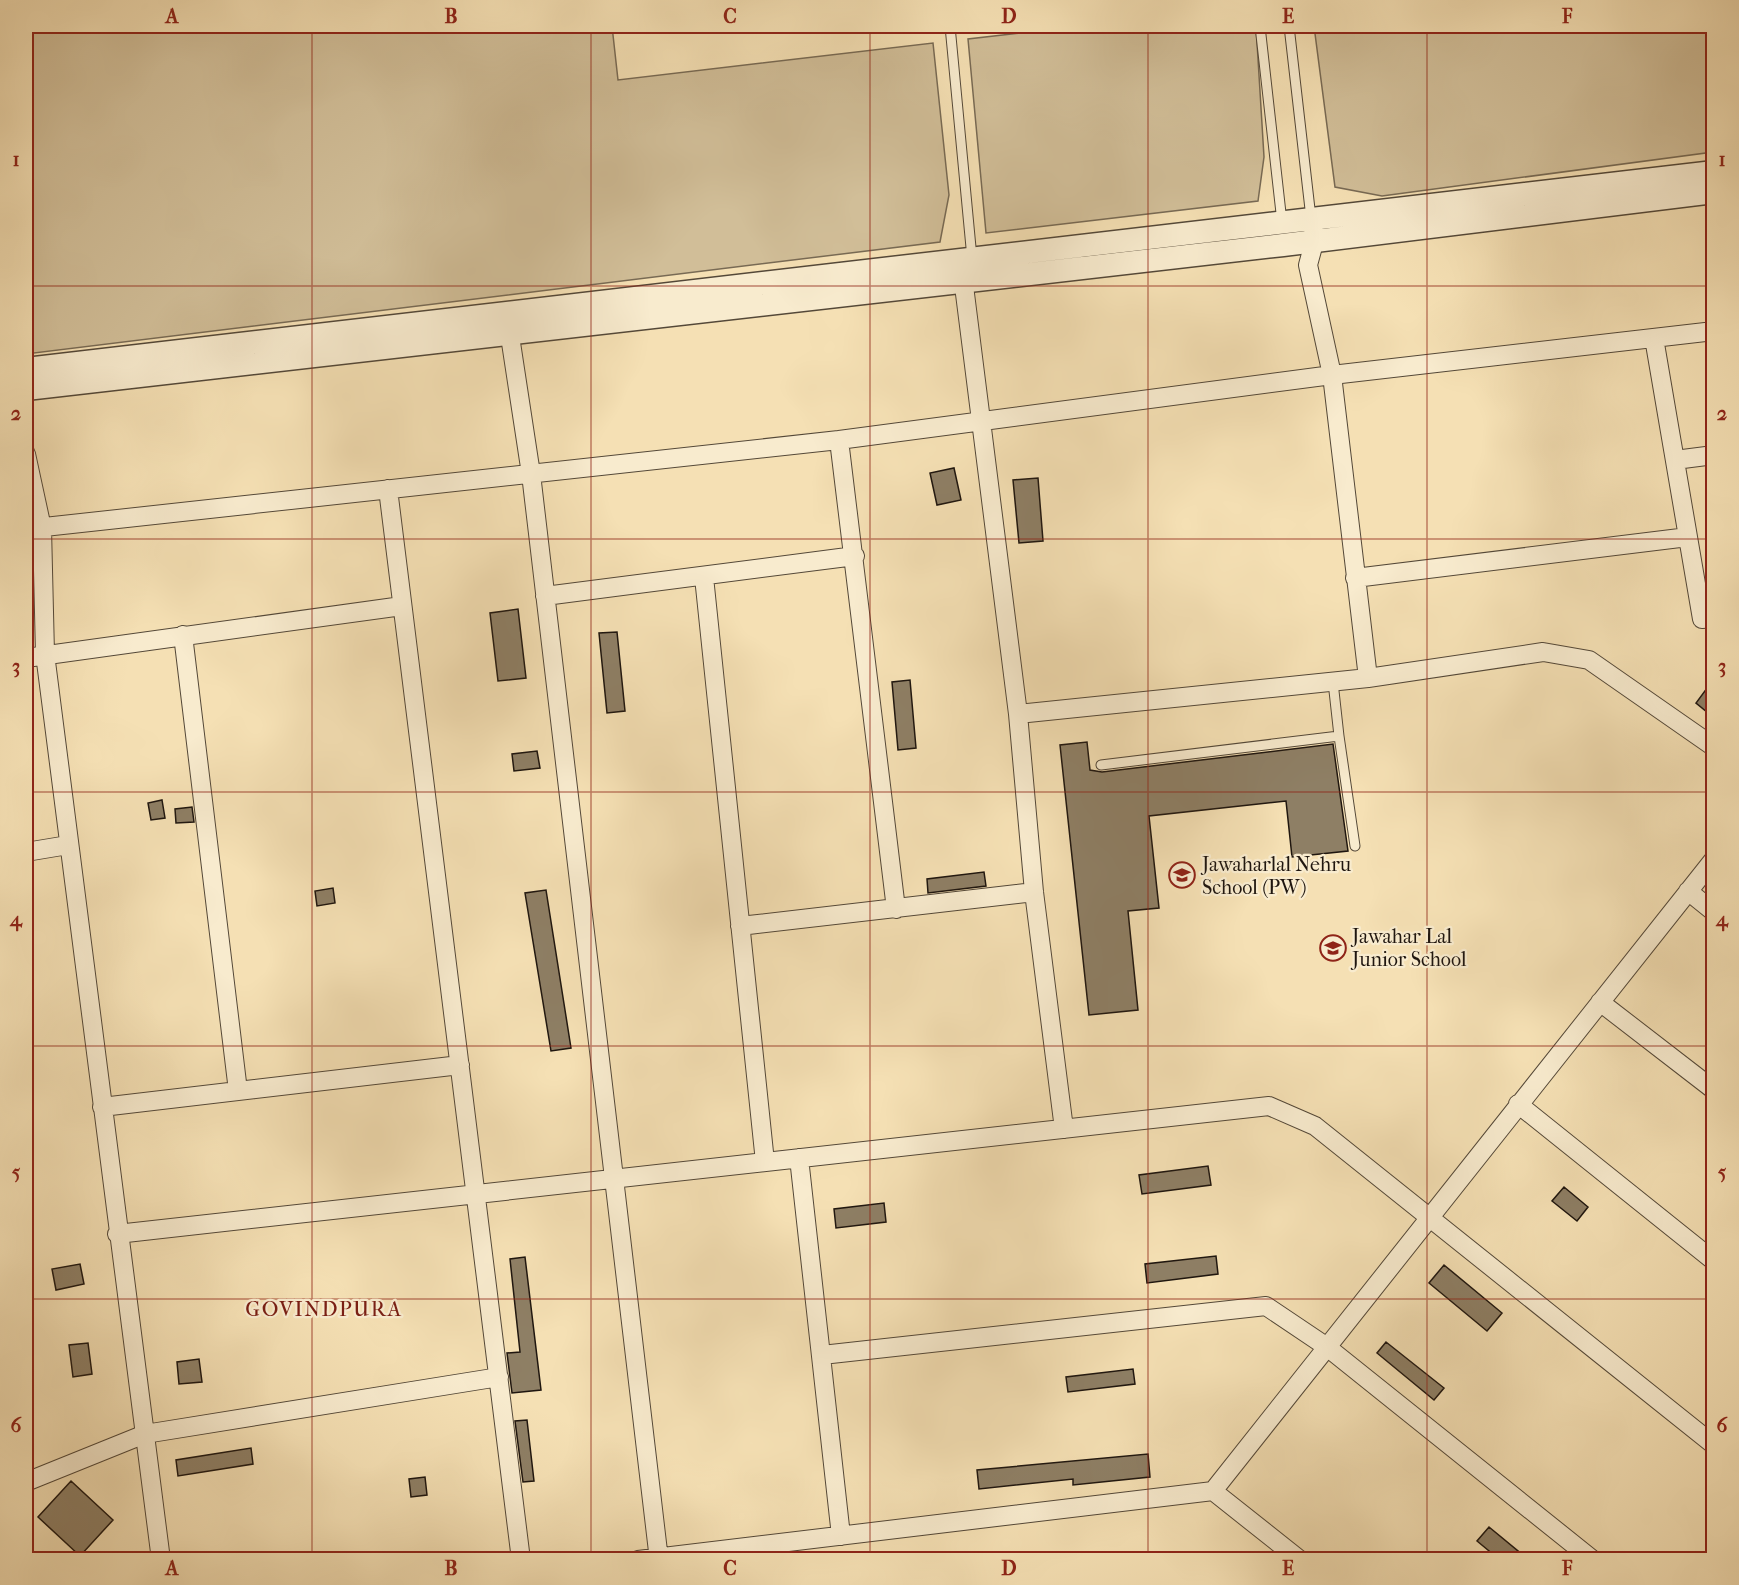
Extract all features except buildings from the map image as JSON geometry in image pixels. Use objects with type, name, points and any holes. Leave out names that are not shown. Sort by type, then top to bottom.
[{"type":"street","points":[[26,369],[508,323],[967,270],[1283,245],[1313,228],[1713,172]]},
{"type":"street","points":[[967,270],[1282,222],[1313,228],[1713,192]]},
{"type":"street","points":[[1282,222],[1283,245],[1308,265]]},
{"type":"street","points":[[1313,228],[1308,265],[1332,375],[1368,678]]},
{"type":"street","points":[[967,270],[979,421],[1017,714],[1034,892],[1064,1129]]},
{"type":"street","points":[[26,389],[508,323]]},
{"type":"street","points":[[508,323],[531,474],[612,1179],[659,1558]]},
{"type":"street","points":[[34,529],[840,440],[1332,375],[1713,331]]},
{"type":"street","points":[[1654,338],[1702,619],[1713,618]]},
{"type":"street","points":[[840,440],[896,909]]},
{"type":"street","points":[[26,454],[45,654],[68,845],[117,1234],[146,1434],[160,1560]]},
{"type":"street","points":[[1675,460],[1713,455]]},
{"type":"street","points":[[388,489],[521,1560]]},
{"type":"street","points":[[1355,579],[1688,537]]},
{"type":"street","points":[[545,596],[855,556]]},
{"type":"street","points":[[704,577],[765,1162]]},
{"type":"street","points":[[26,658],[402,606]]},
{"type":"street","points":[[183,635],[238,1091]]},
{"type":"street","points":[[1017,714],[1368,678],[1543,652],[1589,660],[1713,747]]},
{"type":"street","points":[[26,852],[68,845]]},
{"type":"street","points":[[638,1560],[1213,1491],[1713,858]]},
{"type":"street","points":[[1688,891],[1713,912]]},
{"type":"street","points":[[740,926],[1034,892]]},
{"type":"street","points":[[1600,1002],[1713,1090]]},
{"type":"street","points":[[102,1107],[460,1065]]},
{"type":"street","points":[[1518,1104],[1713,1261]]},
{"type":"street","points":[[117,1234],[1269,1106],[1315,1126],[1713,1445]]},
{"type":"street","points":[[798,1158],[841,1536]]},
{"type":"street","points":[[822,1355],[1266,1306],[1327,1347],[1593,1560]]},
{"type":"street","points":[[26,1482],[146,1434],[499,1377]]},
{"type":"street","points":[[1213,1491],[1300,1560]]},
{"type":"lane","points":[[950,26],[967,270]]},
{"type":"lane","points":[[1260,26],[1282,222]]},
{"type":"lane","points":[[1289,26],[1313,228]]},
{"type":"lane","points":[[1333,682],[1355,846]]},
{"type":"lane","points":[[1101,765],[1339,736]]},
{"type":"shaded area","points":[[26,26],[612,26],[618,80],[933,43],[949,195],[940,242],[26,354]]},
{"type":"shaded area","points":[[1083,26],[1256,26],[1264,157],[1258,201],[986,233],[968,39]]},
{"type":"shaded area","points":[[1314,26],[1713,26],[1713,152],[1382,196],[1335,187]]},
{"type":"place","name":"Jawaharlal Nehru School (PW)","points":[[1182,875]]},
{"type":"place","name":"Jawahar Lal Junior School","points":[[1333,948]]},
{"type":"district","name":"GOVINDPURA","points":[[324,1309]]}]
